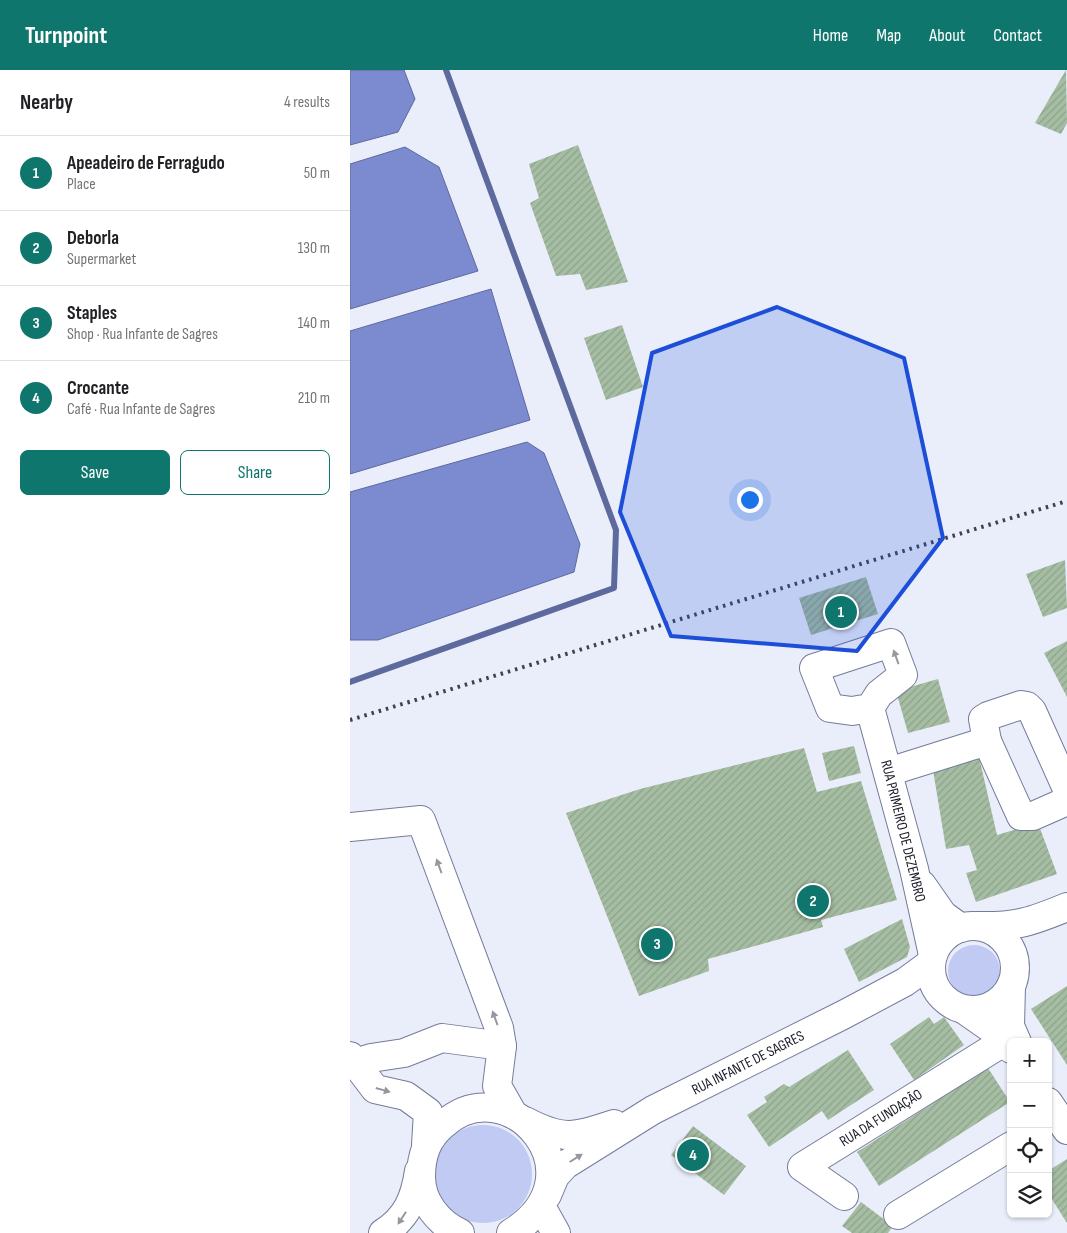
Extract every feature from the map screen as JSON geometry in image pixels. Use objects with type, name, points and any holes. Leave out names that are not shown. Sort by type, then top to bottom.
[{"type":"main road","points":[[1067,789],[1032,711],[1027,706],[1021,705],[983,719],[987,741],[1021,816],[1032,816],[1067,801]]},
{"type":"main road","name":"RUA PRIMEIRO DE DEZEMBRO","points":[[870,708],[914,869],[932,959]]},
{"type":"main road","points":[[888,772],[987,741]]},
{"type":"main road","points":[[350,827],[421,820],[499,1028],[502,1046],[497,1086],[518,1117],[538,1134],[547,1153],[551,1174],[544,1200],[556,1233]]},
{"type":"main road","points":[[914,869],[925,891],[944,915],[968,927],[994,932],[1011,949],[1016,963],[1013,982],[1011,1038]]},
{"type":"main road","points":[[1007,1041],[944,999],[935,988],[932,959],[937,945],[947,934],[968,927],[1010,926],[1067,909]]},
{"type":"main road","points":[[844,1015],[907,997],[961,1009],[986,1009],[999,1002],[1013,982],[1024,949],[1067,909]]},
{"type":"main road","points":[[844,1015],[905,982],[932,959]]},
{"type":"main road","name":"RUA INFANTE DE SAGRES","points":[[653,1110],[844,1015]]},
{"type":"main road","points":[[353,1059],[404,1053],[442,1038],[502,1046]]},
{"type":"main road","points":[[463,1112],[484,1087],[488,1057],[502,1046]]},
{"type":"main road","name":"RUA DA FUNDAÇÃO","points":[[844,1196],[802,1167],[1007,1046]]},
{"type":"main road","points":[[353,1059],[376,1089],[406,1096],[428,1112],[421,1185],[429,1206],[442,1230]]},
{"type":"main road","points":[[383,1233],[398,1224],[416,1193],[424,1154],[436,1131],[448,1120],[463,1112],[480,1108],[497,1109],[518,1117],[547,1132],[570,1137],[653,1110]]},
{"type":"main road","points":[[511,1233],[528,1222],[544,1200],[555,1176],[565,1164],[653,1110]]},
{"type":"main road","points":[[898,1215],[1007,1148]]},
{"type":"highlighted area","points":[[777,307],[904,358],[943,538],[857,651],[671,636],[620,512],[652,353]]},
{"type":"shaded area","points":[[974,945],[984,947],[992,953],[998,961],[1000,971],[998,981],[992,989],[984,995],[974,997],[964,995],[956,989],[950,981],[948,971],[950,961],[956,953],[964,947]]},
{"type":"shaded area","points":[[483,1125],[502,1129],[518,1139],[528,1155],[532,1174],[528,1193],[518,1209],[502,1219],[483,1223],[464,1219],[448,1209],[438,1193],[434,1174],[438,1155],[448,1139],[464,1129]]},
{"type":"water","points":[[350,70],[404,70],[415,99],[398,132],[350,145]]},
{"type":"water","points":[[405,147],[439,167],[478,271],[350,309],[350,164]]},
{"type":"water","points":[[491,289],[530,420],[350,474],[350,331]]},
{"type":"water","points":[[527,442],[544,453],[580,544],[574,572],[378,640],[350,640],[350,492]]},
{"type":"building","points":[[1066,70],[1067,123],[1061,134],[1035,123]]},
{"type":"building","points":[[578,145],[628,282],[586,290],[580,274],[556,276],[530,203],[539,198],[529,164]]},
{"type":"building","points":[[622,325],[643,387],[606,400],[584,338]]},
{"type":"building","points":[[1065,560],[1067,608],[1043,617],[1026,574]]},
{"type":"building","points":[[866,577],[878,614],[811,635],[799,598]]},
{"type":"building","points":[[1067,641],[1067,697],[1044,653]]},
{"type":"building","points":[[938,679],[950,722],[908,733],[896,691]]},
{"type":"building","points":[[854,746],[861,773],[829,781],[822,753]]},
{"type":"building","points":[[804,748],[817,792],[861,781],[897,900],[821,920],[823,927],[708,959],[709,971],[639,996],[566,813],[640,789]]},
{"type":"building","points":[[979,757],[997,835],[1038,823],[1057,874],[976,902],[966,873],[977,870],[969,845],[946,849],[933,770]]},
{"type":"building","points":[[902,919],[910,947],[907,957],[859,982],[844,949]]},
{"type":"building","points":[[1067,986],[1067,1065],[1052,1042],[1052,1038],[1050,1038],[1031,1009]]},
{"type":"building","points":[[929,1017],[934,1024],[944,1017],[964,1045],[914,1080],[890,1044]]},
{"type":"building","points":[[848,1050],[874,1090],[828,1120],[822,1111],[769,1147],[747,1115],[767,1102],[764,1097],[784,1084],[789,1087]]},
{"type":"building","points":[[988,1068],[1007,1097],[1007,1104],[879,1186],[857,1152]]},
{"type":"building","points":[[693,1126],[746,1166],[724,1195],[671,1155]]},
{"type":"building","points":[[1067,1159],[1067,1223],[1052,1199],[1052,1168]]},
{"type":"building","points":[[861,1202],[893,1226],[888,1233],[852,1233],[842,1226]]},
{"type":"waterway","points":[[350,682],[614,588],[616,530],[446,70]]},
{"type":"railway","points":[[350,720],[1067,501]]},
{"type":"place","name":"Apeadeiro de Ferragudo","points":[[841,612]]},
{"type":"place","name":"Deborla","points":[[813,901]]},
{"type":"place","name":"Staples","points":[[657,944]]},
{"type":"place","name":"Crocante","points":[[693,1155]]}]
